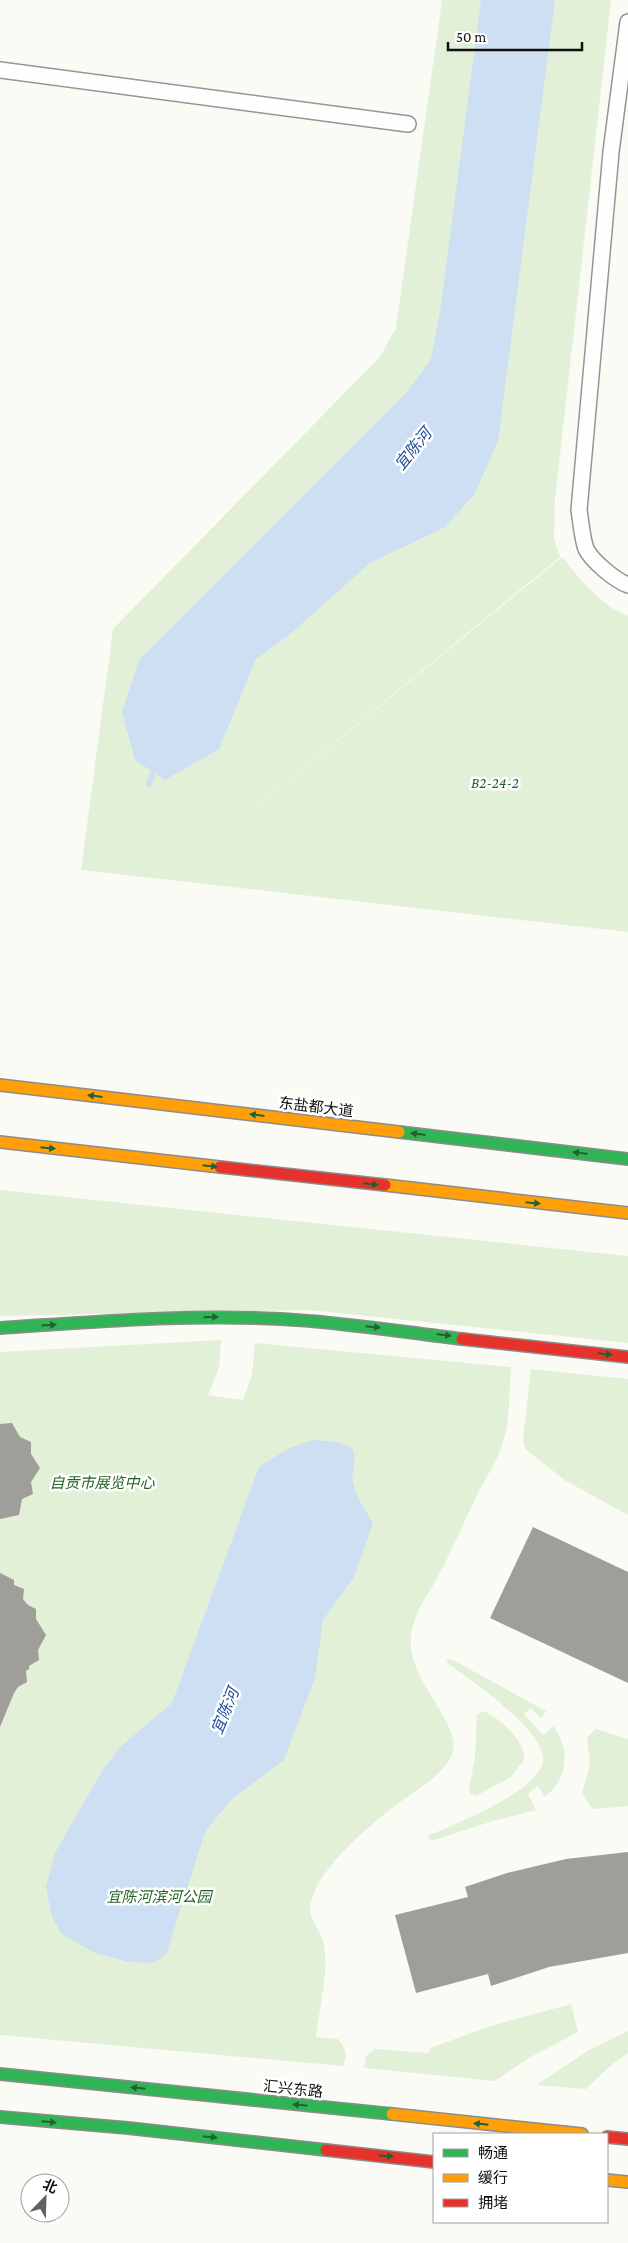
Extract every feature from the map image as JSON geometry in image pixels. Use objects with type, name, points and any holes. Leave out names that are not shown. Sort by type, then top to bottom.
[{"type":"main road","name":"东盐都大道","points":[[0,1085],[628,1159]]},
{"type":"main road","points":[[0,1142],[628,1214]]},
{"type":"main road","points":[[508,1145],[582,1142]]},
{"type":"main road","points":[[0,1328],[170,1318],[233,1316],[283,1318],[628,1356]]},
{"type":"main road","name":"汇兴东路","points":[[0,2074],[572,2133]]},
{"type":"main road","points":[[0,2117],[128,2128],[433,2162]]},
{"type":"main road","points":[[608,2137],[628,2139]]},
{"type":"main road","points":[[608,2180],[628,2182]]},
{"type":"street","points":[[628,22],[610,161],[579,510],[586,550],[604,570],[620,582],[628,585]]},
{"type":"street","points":[[0,70],[408,124]]},
{"type":"green space","name":"B2-24-2","points":[[442,0],[611,0],[555,500],[554,539],[560,557],[199,854],[562,557],[600,599],[628,616],[628,932],[81,870],[113,629],[380,357],[396,328]]},
{"type":"green space","points":[[0,1190],[628,1256],[628,1343],[309,1310],[0,1316]]},
{"type":"green space","name":"宜陈河滨河公园","points":[[221,1340],[219,1368],[208,1395],[243,1400],[252,1375],[255,1343],[511,1367],[506,1431],[502,1446],[446,1561],[420,1608],[412,1629],[412,1654],[417,1670],[451,1732],[454,1745],[451,1757],[434,1778],[396,1805],[346,1848],[324,1875],[316,1888],[311,1902],[311,1914],[324,1945],[325,1956],[324,1979],[316,2037],[338,2039],[345,2051],[343,2066],[0,2035],[0,1352]]},
{"type":"green space","points":[[531,1369],[628,1379],[628,1515],[566,1481],[525,1449],[523,1439]]},
{"type":"green space","points":[[447,1659],[453,1660],[546,1711],[541,1718],[531,1708],[524,1714],[543,1735],[553,1726],[563,1745],[564,1763],[558,1781],[545,1797],[538,1786],[528,1794],[536,1810],[493,1821],[431,1841],[427,1836],[494,1806],[512,1795],[539,1772],[543,1760],[540,1748],[532,1734],[519,1720],[504,1706],[446,1662]]},
{"type":"green space","points":[[483,1711],[504,1724],[516,1738],[521,1745],[524,1760],[511,1777],[476,1796],[470,1793],[469,1789],[475,1757],[477,1715]]},
{"type":"green space","points":[[596,1729],[628,1739],[628,1806],[595,1809],[591,1807],[582,1793],[590,1766],[587,1737]]},
{"type":"green space","points":[[571,2004],[578,2032],[529,2058],[495,2081],[364,2068],[366,2056],[375,2049],[429,2053],[430,2048],[494,2025]]},
{"type":"green space","points":[[628,2031],[628,2053],[610,2066],[586,2089],[537,2085],[587,2051]]},
{"type":"water","points":[[481,0],[555,0],[498,441],[474,495],[445,527],[370,563],[289,635],[256,659],[219,749],[165,780],[135,760],[122,712],[139,660],[406,393],[431,359],[441,305]]},
{"type":"water","points":[[313,1440],[337,1442],[352,1448],[354,1453],[352,1478],[354,1488],[373,1523],[354,1577],[323,1620],[315,1678],[284,1760],[232,1799],[205,1832],[166,1955],[153,1963],[129,1962],[95,1953],[62,1934],[52,1917],[46,1887],[55,1853],[102,1771],[119,1748],[172,1703],[259,1467],[287,1449]]},
{"type":"building","points":[[12,1423],[20,1437],[31,1442],[31,1454],[40,1468],[31,1482],[33,1494],[22,1499],[19,1515],[0,1519],[0,1424]]},
{"type":"building","points":[[533,1527],[628,1572],[628,1683],[490,1618]]},
{"type":"building","points":[[0,1573],[14,1580],[14,1585],[24,1589],[23,1599],[28,1605],[36,1609],[36,1619],[46,1635],[38,1650],[39,1660],[29,1666],[29,1669],[26,1671],[27,1682],[18,1687],[14,1693],[0,1727]]},
{"type":"building","points":[[628,1852],[628,1953],[549,1967],[491,1986],[488,1974],[416,1993],[395,1915],[468,1897],[465,1887],[507,1873],[566,1859]]},
{"type":"waterway","name":"宜陈河","points":[[149,784],[156,765]]},
{"type":"traffic: fast","points":[[399,1132],[628,1159]]},
{"type":"traffic: fast","points":[[0,1328],[140,1319],[211,1317],[326,1322],[462,1339]]},
{"type":"traffic: fast","points":[[0,2074],[392,2114]]},
{"type":"traffic: fast","points":[[0,2117],[128,2128],[326,2150]]},
{"type":"traffic: slow","points":[[0,1085],[399,1132]]},
{"type":"traffic: slow","points":[[0,1142],[220,1167]]},
{"type":"traffic: slow","points":[[385,1185],[628,1213]]},
{"type":"traffic: slow","points":[[392,2114],[572,2133]]},
{"type":"traffic: slow","points":[[608,2180],[628,2182]]},
{"type":"traffic: jam","points":[[220,1167],[385,1185]]},
{"type":"traffic: jam","points":[[462,1339],[628,1357]]},
{"type":"traffic: jam","points":[[608,2137],[628,2139]]},
{"type":"traffic: jam","points":[[326,2150],[433,2162]]},
{"type":"park label","name":"自贡市展览中心","points":[[102,1483]]}]
